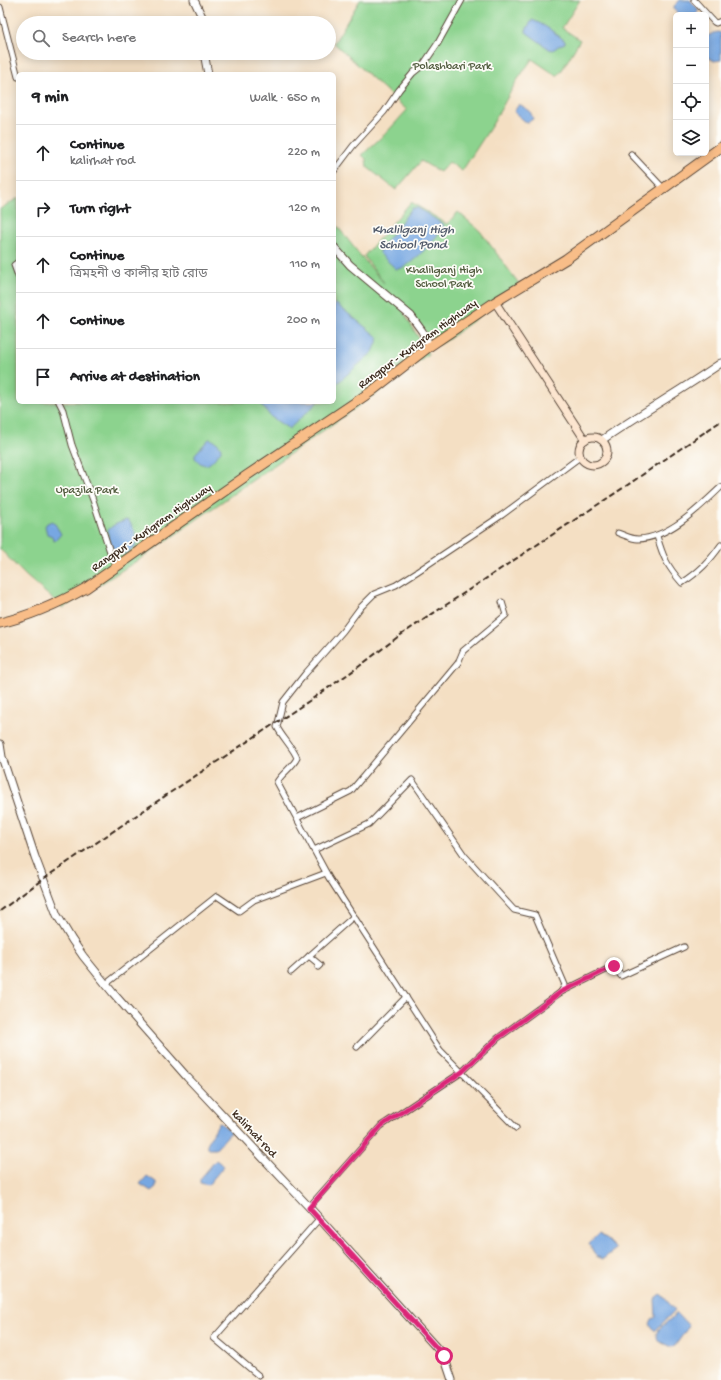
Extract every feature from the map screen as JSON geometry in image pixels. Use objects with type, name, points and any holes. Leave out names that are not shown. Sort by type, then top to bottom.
[{"type":"highway","name":"Rangpur - Kurigram Highway","points":[[0,623],[35,612],[62,601],[86,588],[372,390],[430,346],[494,302],[566,258],[721,146]]},
{"type":"main road","points":[[494,302],[585,440]]},
{"type":"main road","points":[[594,437],[602,440],[605,444],[607,453],[606,457],[600,464],[590,465],[580,456],[580,447],[585,440],[594,437]]},
{"type":"street","points":[[194,0],[202,16]]},
{"type":"street","points":[[336,168],[353,146],[384,112],[413,73],[423,65],[438,43],[462,0]]},
{"type":"street","points":[[694,0],[714,22],[716,23],[721,21]]},
{"type":"street","points":[[0,7],[17,72]]},
{"type":"street","points":[[205,60],[208,72]]},
{"type":"street","points":[[631,154],[663,188]]},
{"type":"street","points":[[336,249],[350,265],[411,316],[422,331],[430,346]]},
{"type":"street","points":[[602,440],[721,363]]},
{"type":"street","points":[[60,404],[72,445],[93,500],[108,548],[118,566]]},
{"type":"street","points":[[516,1128],[440,1050],[326,873],[277,782],[279,778],[295,763],[297,758],[296,753],[287,744],[277,727],[283,702],[305,674],[343,631],[360,608],[374,594],[418,572],[502,514],[580,456]]},
{"type":"street","points":[[618,533],[637,539],[657,536],[694,513],[721,487]]},
{"type":"street","points":[[716,492],[721,497]]},
{"type":"street","points":[[657,536],[663,556],[670,569],[682,583],[693,576],[710,561],[721,545]]},
{"type":"street","points":[[297,818],[351,791],[458,664],[463,651],[506,615],[502,602]]},
{"type":"street","name":"kalirhat rod","points":[[0,744],[2,757],[11,786],[49,895],[57,915],[68,934],[106,984],[187,1077],[444,1356],[452,1380]]},
{"type":"street","points":[[314,850],[369,824],[412,780],[464,855],[514,910],[535,915],[565,985],[561,992]]},
{"type":"street","points":[[106,984],[217,896],[238,911],[254,900],[326,873]]},
{"type":"street","points":[[291,972],[354,916]]},
{"type":"street","points":[[309,1208],[381,1126],[462,1072],[498,1038],[561,992],[614,966],[621,976],[684,947]]},
{"type":"street","points":[[309,956],[320,966],[318,967]]},
{"type":"street","points":[[357,1047],[406,997]]},
{"type":"street","points":[[259,1376],[214,1338],[319,1219]]},
{"type":"green space","name":"Polashbari Park","points":[[360,0],[580,0],[562,28],[580,40],[557,76],[532,59],[516,82],[492,125],[462,171],[449,162],[440,172],[421,161],[396,190],[367,167],[366,159],[362,155],[388,131],[407,110],[336,45],[336,40]]},
{"type":"green space","name":"Upazila Park","points":[[16,199],[16,404],[336,404],[336,225],[384,283],[364,256],[411,202],[447,224],[458,212],[480,231],[520,285],[449,339],[438,345],[399,304],[428,354],[374,395],[149,553],[63,608],[25,575],[0,549],[0,209]]},
{"type":"water","points":[[680,0],[690,0],[698,9],[698,12],[676,12],[674,6]]},
{"type":"water","points":[[532,20],[554,32],[565,41],[565,43],[553,50],[549,49],[526,32]]},
{"type":"water","points":[[713,33],[721,33],[721,60],[714,61],[709,58],[709,35]]},
{"type":"water","points":[[519,104],[530,111],[533,119],[527,123],[514,112]]},
{"type":"water","name":"Khalilganj High Schiool Pond","points":[[412,208],[418,208],[444,225],[423,252],[408,265],[396,269],[379,253],[380,249]]},
{"type":"water","points":[[336,304],[379,338],[373,352],[336,384]]},
{"type":"water","points":[[261,404],[316,404],[289,429],[271,417]]},
{"type":"water","points":[[209,439],[218,443],[221,451],[212,462],[206,465],[199,462],[195,458],[195,454]]},
{"type":"water","points":[[126,520],[129,521],[133,528],[136,544],[130,551],[117,555],[113,550],[108,530],[114,525]]},
{"type":"water","points":[[52,521],[61,534],[55,541],[53,540],[52,536],[47,534],[45,526],[47,523]]},
{"type":"water","points":[[219,1122],[229,1130],[230,1133],[216,1149],[209,1149],[207,1144]]},
{"type":"water","points":[[216,1160],[224,1166],[208,1185],[200,1183],[200,1179]]},
{"type":"water","points":[[147,1176],[156,1182],[156,1187],[151,1191],[140,1184]]},
{"type":"water","points":[[598,1235],[607,1240],[616,1249],[603,1259],[596,1256],[589,1244]]},
{"type":"water","points":[[661,1294],[675,1310],[655,1331],[650,1324],[652,1319],[656,1317],[655,1299]]},
{"type":"water","points":[[677,1313],[689,1326],[675,1346],[671,1347],[658,1341],[656,1335],[659,1329]]},
{"type":"railway","points":[[0,911],[43,879],[357,668],[399,636],[626,486],[721,421]]},
{"type":"route","points":[[444,1356],[309,1208],[381,1126],[462,1072],[498,1038],[561,992],[614,966]]},
{"type":"park label","name":"Khalilganj High School Park","points":[[444,276]]}]
